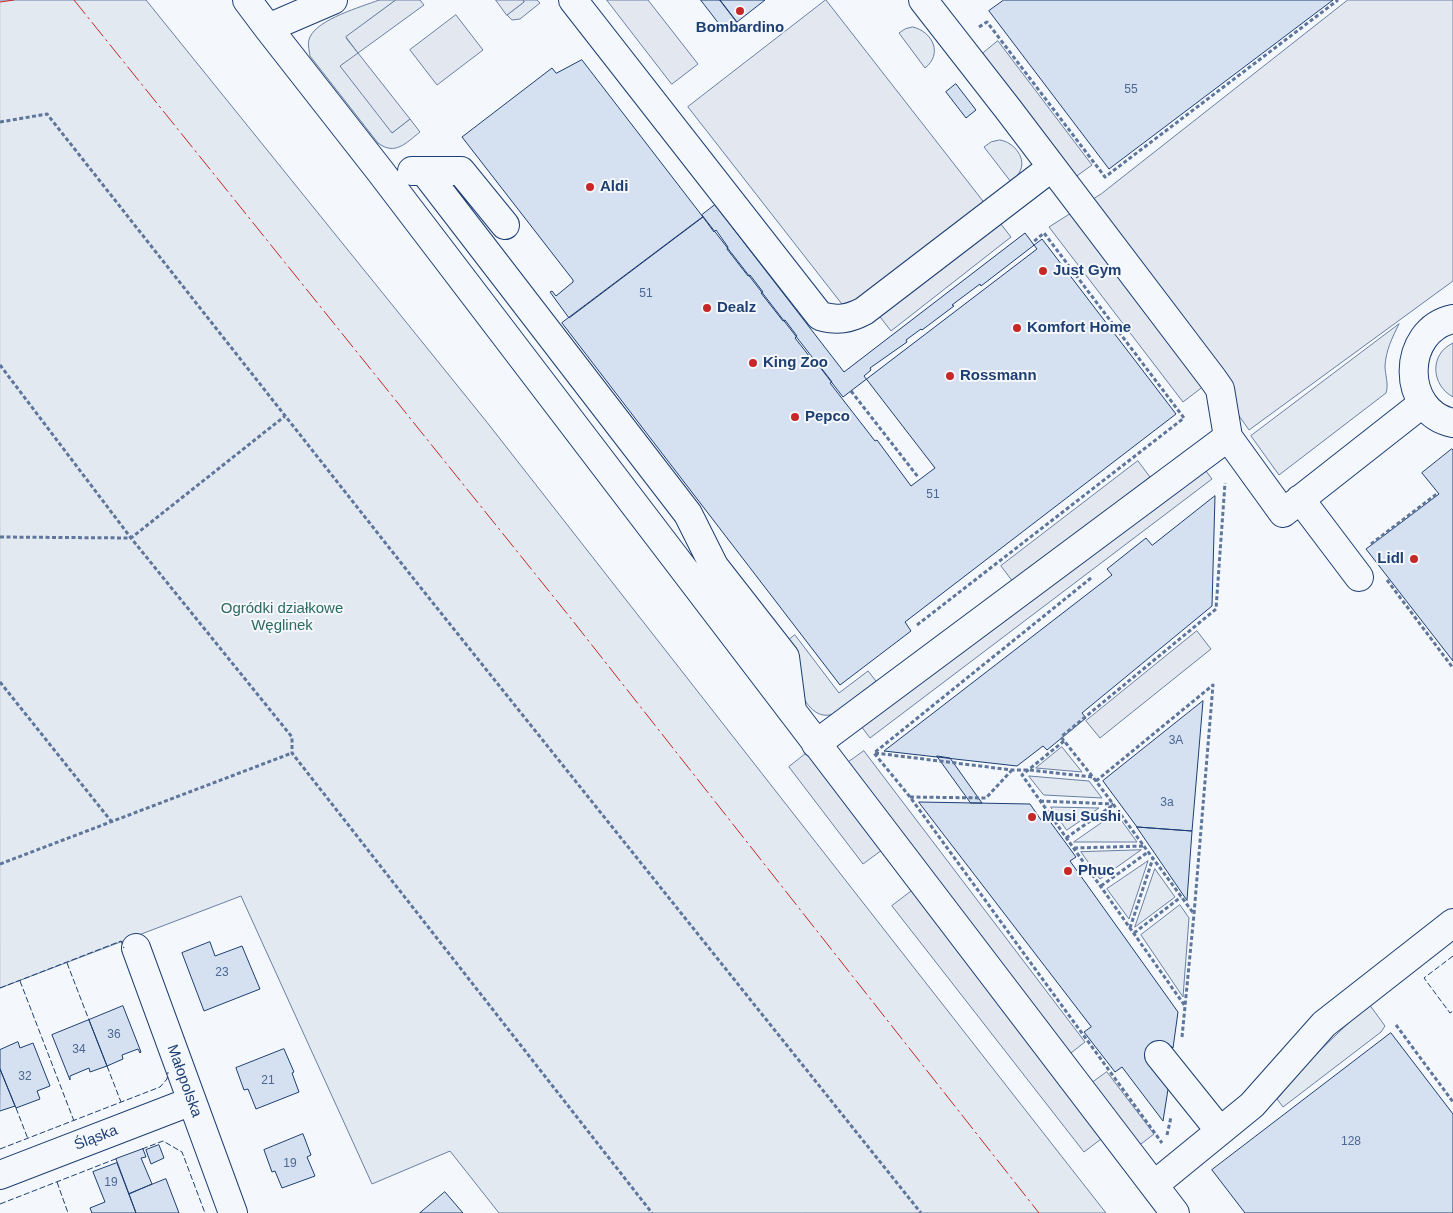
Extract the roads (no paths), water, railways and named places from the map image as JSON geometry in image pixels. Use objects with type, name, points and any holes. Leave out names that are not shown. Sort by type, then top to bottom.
[{"type":"street","points":[[247,0],[380,171],[1175,1213]]},
{"type":"street","points":[[268,28],[333,0]]},
{"type":"street","points":[[573,0],[820,316],[841,319],[864,311],[1052,167]]},
{"type":"street","points":[[923,0],[1220,389],[1228,438],[1283,513],[1423,403]]},
{"type":"street","points":[[380,171],[462,171],[505,225]]},
{"type":"street","points":[[424,171],[688,514],[725,554],[786,632]]},
{"type":"street","points":[[1453,319],[1434,328],[1422,340],[1415,355],[1413,372],[1415,388],[1423,403],[1434,414],[1453,423]]},
{"type":"street","points":[[816,744],[1228,438]]},
{"type":"street","points":[[1300,499],[1355,547],[1371,575]]},
{"type":"street","points":[[688,514],[714,566],[785,657],[792,712]]},
{"type":"street","points":[[1154,1185],[1252,1106],[1324,1024],[1453,924]]},
{"type":"street","name":"Małopolska","points":[[136,948],[234,1213]]},
{"type":"street","points":[[1159,1055],[1220,1131]]},
{"type":"street","name":"Śląska","points":[[0,1175],[192,1101]]},
{"type":"place","name":"Bombardino","points":[[740,11]]},
{"type":"place","name":"Aldi","points":[[590,187]]},
{"type":"place","name":"Just Gym","points":[[1043,271]]},
{"type":"place","name":"Dealz","points":[[707,308]]},
{"type":"place","name":"Komfort Home","points":[[1017,328]]},
{"type":"place","name":"King Zoo","points":[[753,363]]},
{"type":"place","name":"Rossmann","points":[[950,376]]},
{"type":"place","name":"Pepco","points":[[795,417]]},
{"type":"place","name":"Lidl","points":[[1414,559]]},
{"type":"place","name":"Musi Sushi","points":[[1032,817]]},
{"type":"place","name":"Phuc","points":[[1068,871]]},
{"type":"park label","name":"Ogródki działkowe Węglinek","points":[[282,618]]}]
